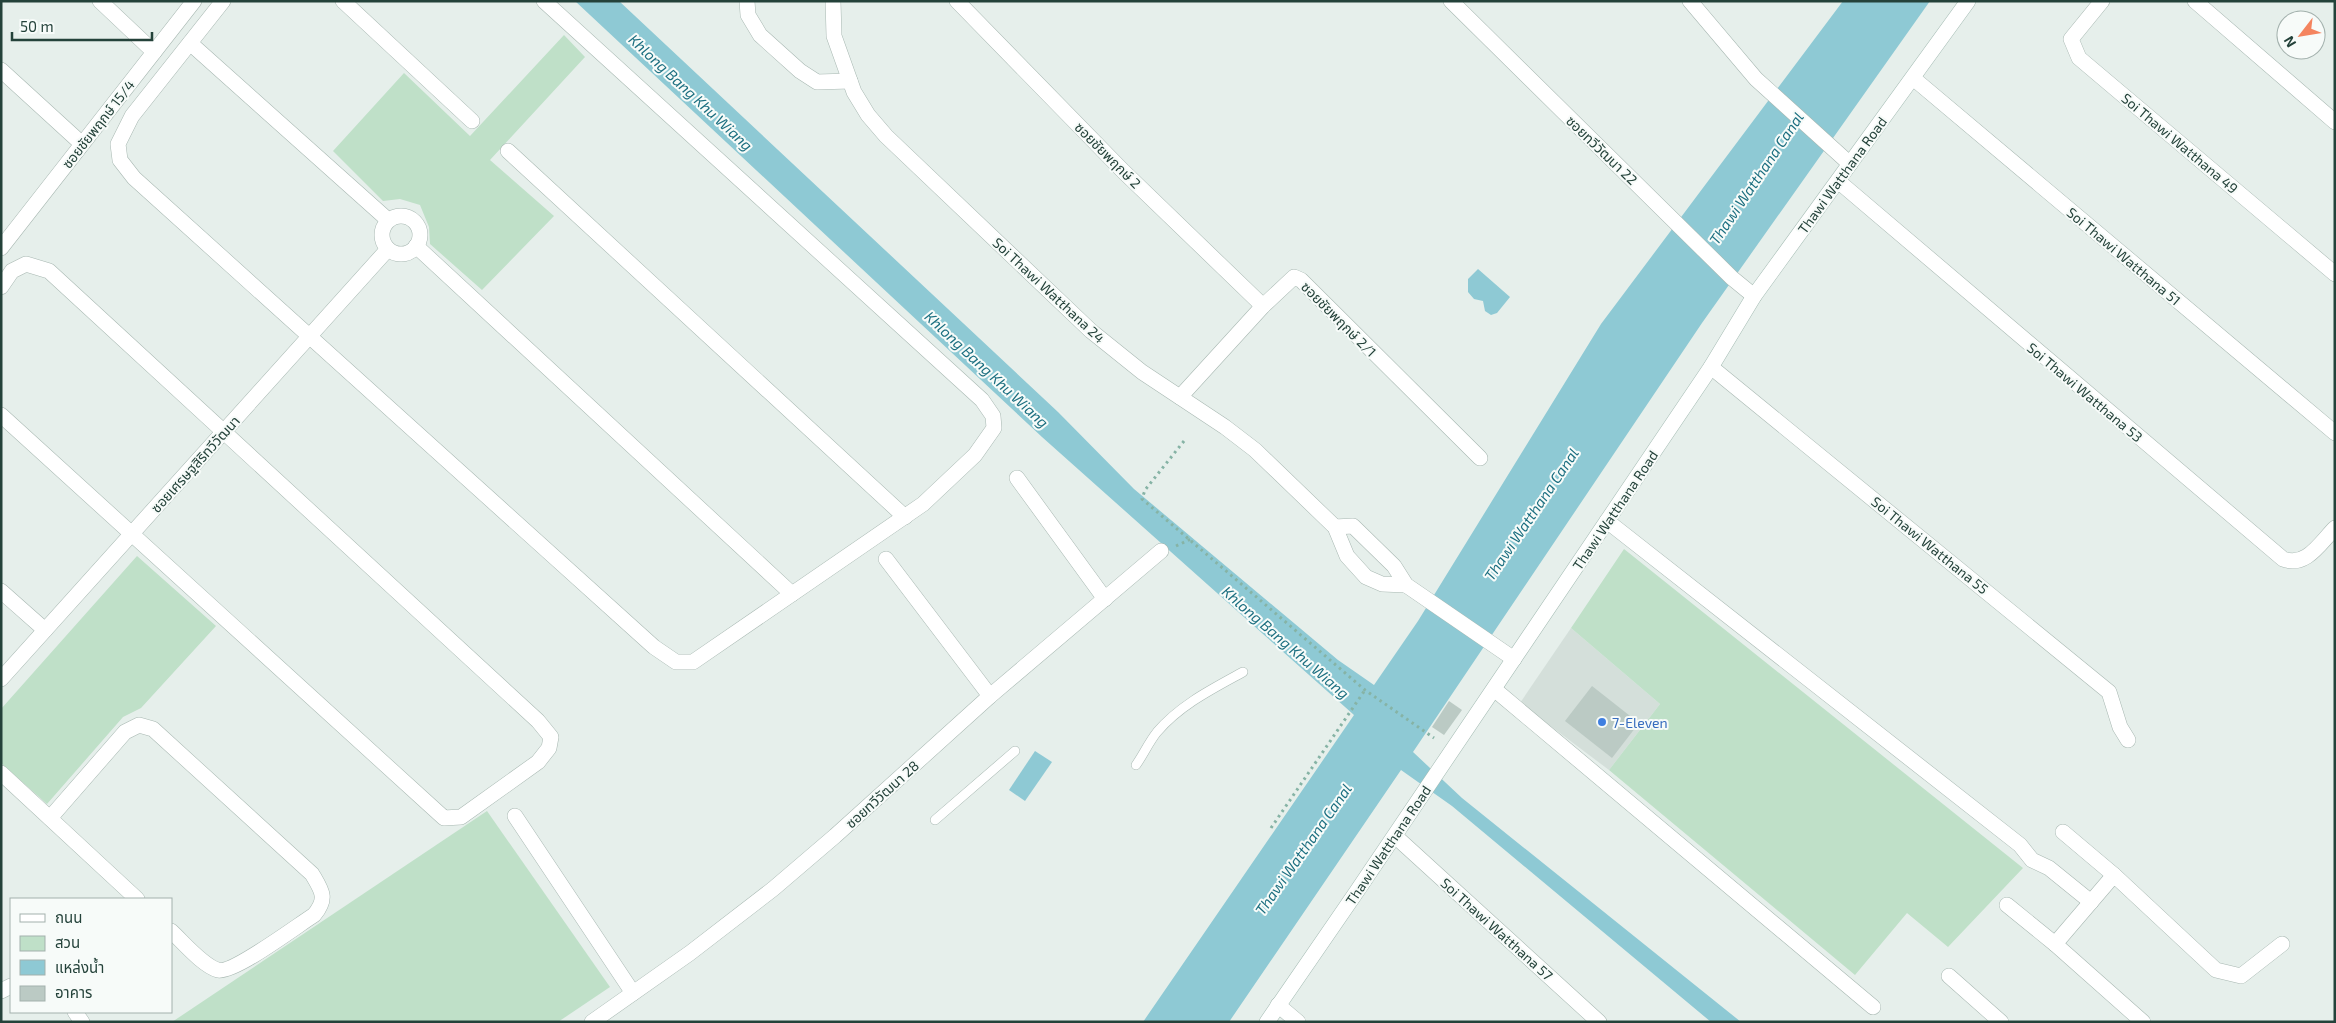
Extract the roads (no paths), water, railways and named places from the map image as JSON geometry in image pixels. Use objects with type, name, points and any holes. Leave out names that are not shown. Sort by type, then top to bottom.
[{"type":"street","points":[[100,1],[154,52]]},
{"type":"street","name":"ซอยชัยพฤกษ์ 15/4","points":[[4,238],[82,144],[194,1]]},
{"type":"street","points":[[223,1],[132,116],[118,144],[120,160],[134,178],[654,647],[676,662],[693,662],[923,504],[975,455],[994,428],[992,416],[982,400],[544,1]]},
{"type":"street","points":[[343,1],[472,121]]},
{"type":"street","points":[[748,1],[748,15],[760,35],[800,71],[817,82],[850,80]]},
{"type":"street","name":"Soi Thawi Watthana 24","points":[[833,1],[834,36],[850,80],[868,115],[886,136],[1091,331],[1142,372],[1255,450],[1335,527],[1347,556],[1366,576],[1382,584],[1406,586]]},
{"type":"street","name":"ซอยชัยพฤกษ์ 2","points":[[958,1],[1123,171],[1263,306]]},
{"type":"street","name":"ซอยทวีวัฒนา 22","points":[[1451,1],[1732,278],[1754,296]]},
{"type":"street","points":[[1690,1],[1756,79],[1850,164]]},
{"type":"street","name":"Thawi Watthana Road","points":[[1267,1022],[1395,836],[1711,366],[1754,296],[1968,1]]},
{"type":"street","name":"Soi Thawi Watthana 49","points":[[2102,1],[2071,39],[2080,58],[2335,274]]},
{"type":"street","points":[[2195,1],[2335,122]]},
{"type":"street","points":[[190,43],[388,220]]},
{"type":"street","points":[[1,70],[82,144]]},
{"type":"street","name":"Soi Thawi Watthana 51","points":[[1913,78],[2335,433]]},
{"type":"street","points":[[508,151],[905,517]]},
{"type":"street","name":"Soi Thawi Watthana 53","points":[[1838,181],[2282,559],[2295,562],[2306,558],[2335,528]]},
{"type":"street","points":[[399,215],[412,218],[416,223],[420,235],[412,251],[400,254],[388,249],[382,238],[384,226],[388,220],[399,215]]},
{"type":"street","points":[[416,246],[792,594]]},
{"type":"street","name":"ซอยเศรษฐสิริทวีวัฒนา","points":[[1,679],[388,249]]},
{"type":"street","points":[[1,287],[12,271],[26,264],[49,271],[538,721],[551,736],[549,748],[538,762],[461,817],[444,818],[1,415]]},
{"type":"street","name":"ซอยชัยพฤกษ์ 2/1","points":[[1180,397],[1263,306],[1294,277],[1301,280],[1480,458]]},
{"type":"street","name":"Soi Thawi Watthana 55","points":[[1711,366],[2109,692],[2120,727],[2128,740]]},
{"type":"street","points":[[1017,478],[1105,599]]},
{"type":"street","points":[[1607,521],[2020,844],[2040,851],[2049,868],[2091,902]]},
{"type":"street","name":"Soi Thawi Watthana 24","points":[[1335,527],[1353,526],[1394,566],[1406,586],[1514,659]]},
{"type":"street","name":"ซอยทวีวัฒนา 28","points":[[592,1022],[690,953],[773,889],[835,836],[990,696],[1161,552]]},
{"type":"street","points":[[886,559],[990,696]]},
{"type":"street","points":[[1,591],[45,630]]},
{"type":"street","points":[[1494,689],[1873,1007]]},
{"type":"street","points":[[50,818],[125,732],[140,725],[153,729],[276,841],[312,874],[323,892],[322,906],[314,915],[236,967],[220,971],[210,967],[172,932]]},
{"type":"street","points":[[1,773],[136,898]]},
{"type":"street","points":[[515,816],[633,993]]},
{"type":"street","points":[[2063,832],[2114,875],[2216,970],[2240,976],[2282,944]]},
{"type":"street","name":"Soi Thawi Watthana 57","points":[[1395,836],[1600,1022]]},
{"type":"street","points":[[2055,944],[2114,875]]},
{"type":"street","points":[[2007,905],[2055,944],[2143,1022]]},
{"type":"street","points":[[1949,976],[2001,1022]]},
{"type":"street","points":[[1278,1005],[1298,1022]]},
{"type":"lane","points":[[1136,765],[1157,732],[1181,709],[1203,693],[1243,672]]},
{"type":"lane","points":[[935,820],[1015,751]]},
{"type":"water","points":[[575,1],[619,1],[1058,412],[1134,489],[1338,660],[1374,685],[1418,621],[1601,324],[1843,1],[1930,1],[1702,323],[1413,752],[1462,798],[1741,1022],[1711,1022],[1452,806],[1401,770],[1229,1022],[1143,1022],[1354,715],[1042,437]]},
{"type":"water","points":[[1478,269],[1510,297],[1497,313],[1491,315],[1485,311],[1483,301],[1474,299],[1468,292],[1468,279]]},
{"type":"water","points":[[1035,751],[1052,762],[1025,801],[1009,790]]},
{"type":"place","name":"7-Eleven","points":[[1602,722]]},
{"type":"water label","name":"Khlong Bang Khu Wiang","points":[[691,92]]},
{"type":"water label","name":"Thawi Watthana Canal","points":[[1756,178]]},
{"type":"water label","name":"Khlong Bang Khu Wiang","points":[[987,369]]},
{"type":"water label","name":"Thawi Watthana Canal","points":[[1531,514]]},
{"type":"water label","name":"Khlong Bang Khu Wiang","points":[[1286,642]]},
{"type":"water label","name":"Thawi Watthana Canal","points":[[1303,849]]}]
